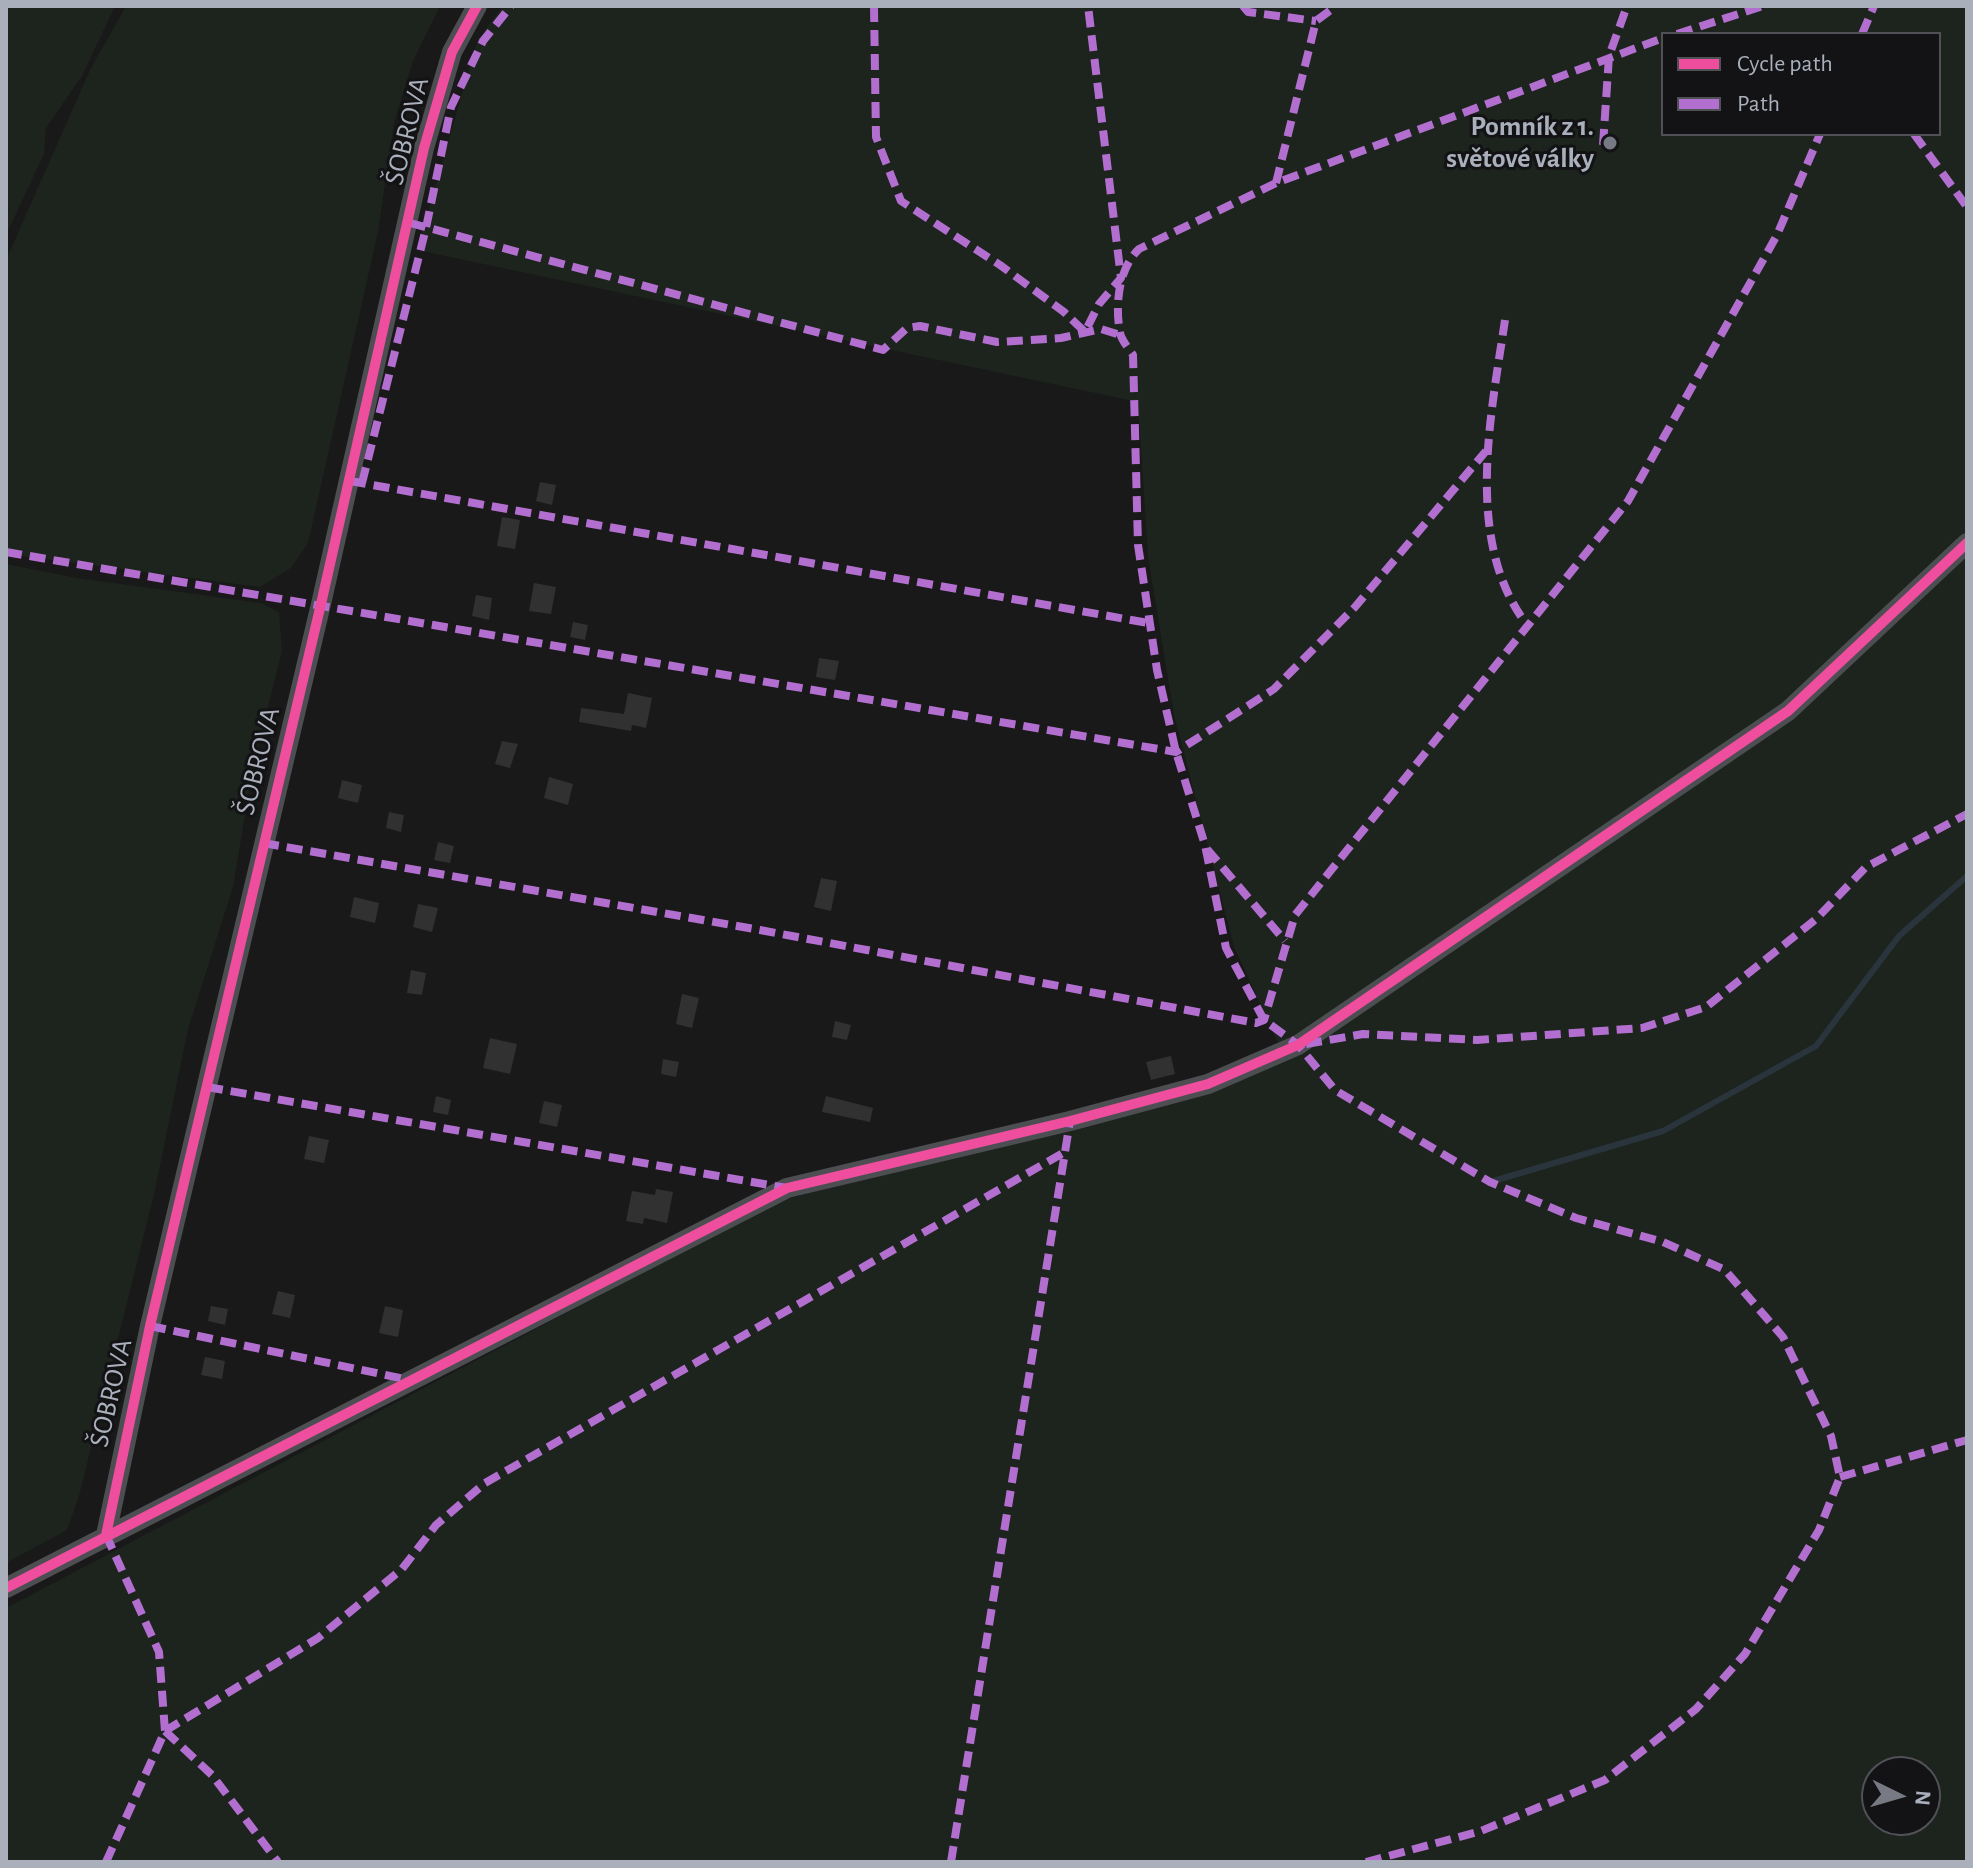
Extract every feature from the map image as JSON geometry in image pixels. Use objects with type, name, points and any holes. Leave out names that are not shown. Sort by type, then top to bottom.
[{"type":"street","name":"ŠOBROVA","points":[[106,1535],[150,1326],[329,573],[424,148],[452,52],[477,6]]},
{"type":"street","points":[[6,1588],[787,1188],[1070,1121],[1208,1084],[1298,1045],[1788,711],[1967,543]]},
{"type":"shaded area","points":[[6,6],[115,6],[82,76],[46,128],[44,154],[6,235]]},
{"type":"shaded area","points":[[126,6],[440,6],[413,61],[394,123],[378,232],[308,543],[291,568],[260,587],[6,554],[6,260],[90,70]]},
{"type":"shaded area","points":[[503,6],[1967,6],[1967,1862],[6,1862],[6,1608],[779,1201],[1209,1092],[1286,1060],[1234,947],[1174,715],[1148,557],[1138,402],[417,250],[478,39]]},
{"type":"shaded area","points":[[6,564],[77,578],[261,603],[279,612],[282,651],[253,767],[233,887],[188,1029],[155,1190],[79,1496],[67,1530],[6,1563]]},
{"type":"building","points":[[540,482],[556,485],[552,505],[536,501]]},
{"type":"building","points":[[502,517],[520,520],[515,549],[497,546]]},
{"type":"building","points":[[534,583],[556,587],[551,614],[529,611]]},
{"type":"building","points":[[476,595],[492,598],[489,620],[472,616]]},
{"type":"building","points":[[573,622],[588,625],[585,640],[570,637]]},
{"type":"building","points":[[819,658],[839,661],[835,680],[816,677]]},
{"type":"building","points":[[628,693],[652,698],[646,728],[632,725],[631,731],[579,722],[581,708],[624,714]]},
{"type":"building","points":[[502,741],[518,744],[510,768],[495,764]]},
{"type":"building","points":[[549,777],[573,784],[568,805],[544,798]]},
{"type":"building","points":[[342,780],[362,785],[358,803],[338,798]]},
{"type":"building","points":[[389,812],[404,815],[401,832],[386,828]]},
{"type":"building","points":[[438,842],[454,846],[450,863],[434,860]]},
{"type":"building","points":[[821,878],[837,881],[831,911],[814,907]]},
{"type":"building","points":[[354,897],[379,903],[375,923],[350,917]]},
{"type":"building","points":[[418,904],[438,908],[432,932],[413,927]]},
{"type":"building","points":[[411,970],[426,973],[422,995],[407,993]]},
{"type":"building","points":[[682,994],[699,998],[692,1028],[676,1024]]},
{"type":"building","points":[[835,1021],[851,1025],[847,1040],[832,1037]]},
{"type":"building","points":[[490,1038],[517,1044],[510,1074],[483,1068]]},
{"type":"building","points":[[1171,1056],[1175,1074],[1151,1080],[1146,1062]]},
{"type":"building","points":[[663,1059],[679,1062],[676,1077],[661,1074]]},
{"type":"building","points":[[436,1096],[451,1100],[448,1115],[433,1112]]},
{"type":"building","points":[[826,1096],[873,1108],[870,1122],[822,1112]]},
{"type":"building","points":[[544,1101],[562,1105],[557,1127],[539,1123]]},
{"type":"building","points":[[309,1136],[329,1140],[324,1163],[304,1159]]},
{"type":"building","points":[[656,1189],[673,1192],[667,1223],[644,1218],[643,1224],[626,1221],[632,1191],[655,1195]]},
{"type":"building","points":[[278,1291],[295,1295],[290,1318],[272,1314]]},
{"type":"building","points":[[211,1306],[228,1309],[225,1325],[208,1321]]},
{"type":"building","points":[[385,1306],[403,1310],[398,1337],[379,1333]]},
{"type":"building","points":[[205,1357],[225,1361],[222,1379],[201,1375]]},
{"type":"waterway","points":[[1490,1182],[1663,1131],[1816,1046],[1899,936],[1967,876]]},
{"type":"marked path","points":[[362,483],[426,228],[451,107],[483,41],[511,6]]},
{"type":"marked path","points":[[874,6],[876,137],[901,201],[1000,265],[1064,312],[1085,332],[1099,304],[1121,278],[1088,6]]},
{"type":"marked path","points":[[1243,6],[1248,12],[1316,21]]},
{"type":"marked path","points":[[1276,183],[1316,21],[1336,6]]},
{"type":"marked path","points":[[1603,145],[1609,56],[1627,6]]},
{"type":"marked path","points":[[1683,32],[1763,6]]},
{"type":"marked path","points":[[1863,32],[1874,6]]},
{"type":"marked path","points":[[1366,1862],[1481,1831],[1605,1780],[1696,1709],[1745,1654],[1819,1530],[1840,1477],[1831,1436],[1783,1337],[1725,1270],[1663,1242],[1576,1218],[1490,1182],[1335,1090],[1298,1045],[1264,1020],[1226,948],[1205,845],[1176,752],[1157,670],[1138,545],[1133,355],[1120,333],[1120,288],[1126,267],[1139,249],[1276,183],[1661,39]]},
{"type":"marked path","points":[[263,843],[760,930],[1256,1023],[1264,1020],[1295,915],[1628,501],[1777,235],[1819,136]]},
{"type":"marked path","points":[[1915,136],[1967,207]]},
{"type":"marked path","points":[[410,223],[883,350],[907,328],[920,326],[997,342],[1061,338],[1101,329],[1120,335]]},
{"type":"marked path","points":[[1505,320],[1489,437],[1488,518],[1495,557],[1508,593],[1528,626]]},
{"type":"marked path","points":[[6,552],[1176,752],[1274,689],[1355,607],[1486,451]]},
{"type":"marked path","points":[[350,481],[1148,623]]},
{"type":"marked path","points":[[1306,1044],[1363,1034],[1477,1040],[1642,1028],[1706,1007],[1816,919],[1866,867],[1967,814]]},
{"type":"marked path","points":[[1207,849],[1285,941]]},
{"type":"marked path","points":[[207,1087],[787,1188]]},
{"type":"marked path","points":[[951,1862],[1070,1121]]},
{"type":"marked path","points":[[165,1731],[318,1638],[402,1569],[436,1525],[485,1483],[1063,1153]]},
{"type":"marked path","points":[[150,1326],[410,1380]]},
{"type":"marked path","points":[[1840,1477],[1967,1440]]},
{"type":"marked path","points":[[106,1535],[159,1652],[165,1731],[106,1862]]},
{"type":"marked path","points":[[165,1731],[212,1775],[278,1862]]},
{"type":"cycle path","points":[[106,1535],[150,1326],[321,604],[424,148],[452,52],[477,6]]},
{"type":"cycle path","points":[[6,1588],[787,1188],[1070,1121],[1208,1084],[1298,1045],[1788,711],[1967,543]]},
{"type":"place","name":"Pomník z 1. světové války","points":[[1610,143]]}]
